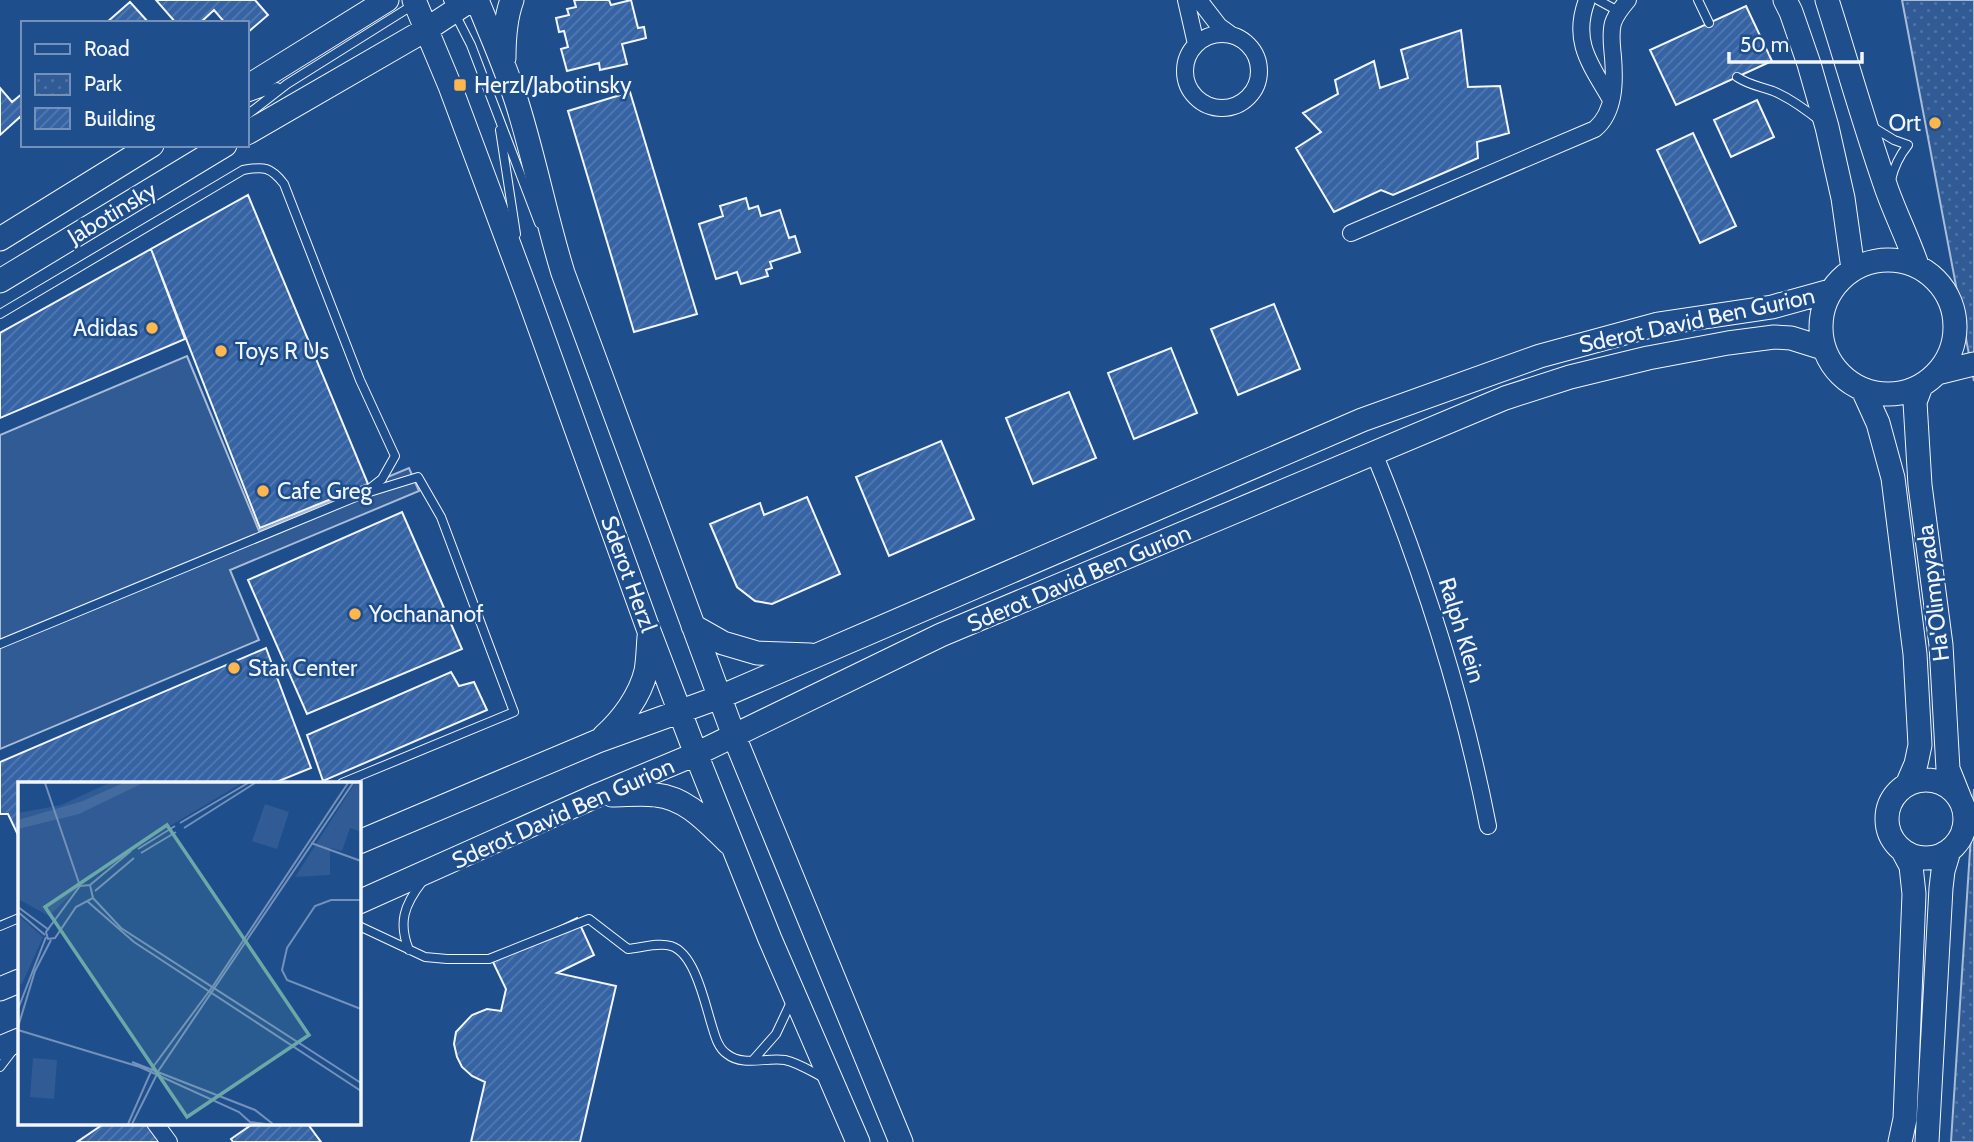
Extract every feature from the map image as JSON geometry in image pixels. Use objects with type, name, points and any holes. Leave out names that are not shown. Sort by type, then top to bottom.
[{"type":"main road","points":[[248,86],[387,0]]},
{"type":"main road","name":"Sderot Herzl","points":[[477,0],[519,108],[564,273],[693,626],[734,736],[901,1142]]},
{"type":"main road","points":[[504,65],[504,37],[512,0]]},
{"type":"main road","points":[[1785,0],[1827,127],[1843,198],[1853,269]]},
{"type":"main road","points":[[1827,0],[1864,121],[1917,265]]},
{"type":"main road","points":[[1842,49],[1844,0]]},
{"type":"main road","name":"Sderot Herzl","points":[[416,1],[526,290],[696,754],[858,1142]]},
{"type":"main road","points":[[248,132],[427,29],[458,4]]},
{"type":"main road","name":"Jabotinsky","points":[[0,239],[149,147]]},
{"type":"main road","name":"Jabotinsky","points":[[0,281],[206,153]]},
{"type":"main road","points":[[1929,380],[1949,356],[1965,319],[1935,277],[1917,265],[1895,259],[1873,260],[1840,278],[1830,291],[1822,309],[1820,329],[1823,348],[1832,366],[1846,380],[1863,390],[1883,394],[1903,393],[1929,380],[1974,364]]},
{"type":"main road","name":"Sderot David Ben Gurion","points":[[360,842],[598,741],[720,697],[1362,420],[1540,356],[1658,324],[1772,307],[1830,291]]},
{"type":"main road","name":"Sderot David Ben Gurion","points":[[360,902],[696,754],[942,635],[1505,398],[1570,377],[1648,358],[1774,337],[1791,338],[1823,348]]},
{"type":"main road","name":"Ha'Olimpyada","points":[[1929,380],[1915,402],[1919,472],[1941,645],[1948,769],[1960,799]]},
{"type":"main road","name":"Ha'Olimpyada","points":[[1863,390],[1878,423],[1894,478],[1916,654],[1920,745],[1907,785]]},
{"type":"main road","points":[[693,626],[723,643],[757,653],[816,655]]},
{"type":"main road","points":[[598,741],[617,725],[646,674],[649,631]]},
{"type":"main road","points":[[1920,780],[1942,783],[1960,799],[1966,821],[1963,833],[1949,851],[1931,858],[1912,856],[1895,843],[1889,833],[1887,817],[1892,800],[1907,785],[1920,780]]},
{"type":"main road","points":[[598,795],[646,794],[670,798],[700,816],[734,848]]},
{"type":"main road","points":[[1900,1142],[1905,1119],[1914,894],[1911,866],[1903,851]]},
{"type":"main road","points":[[1927,1142],[1941,888],[1949,851]]},
{"type":"main road","points":[[0,989],[18,981]]},
{"type":"main road","points":[[0,1048],[18,1041]]},
{"type":"street","points":[[1186,0],[1196,44]]},
{"type":"street","points":[[1199,0],[1219,26],[1246,42],[1259,64],[1256,88],[1249,97],[1230,108],[1204,104],[1190,90],[1186,80],[1186,61],[1196,44],[1212,35],[1230,34]]},
{"type":"street","points":[[1587,0],[1581,21],[1583,48],[1611,100]]},
{"type":"street","points":[[1351,233],[1595,130],[1605,121],[1611,100],[1613,24],[1623,6]]},
{"type":"street","name":"Ralph Klein","points":[[1374,453],[1408,535],[1448,660],[1476,762],[1488,826]]},
{"type":"street","points":[[156,1124],[169,1142]]},
{"type":"lane","points":[[1598,0],[1623,6]]},
{"type":"lane","points":[[1698,0],[1709,23]]},
{"type":"lane","points":[[248,114],[286,83],[416,1]]},
{"type":"lane","points":[[458,4],[531,207],[564,273]]},
{"type":"lane","points":[[1737,77],[1748,85],[1770,90],[1790,100],[1827,127]]},
{"type":"lane","points":[[248,98],[286,83]]},
{"type":"lane","points":[[497,113],[526,290]]},
{"type":"lane","points":[[1864,121],[1887,136],[1908,145],[1893,169],[1889,193]]},
{"type":"lane","points":[[0,314],[243,170],[264,167],[275,173],[284,184],[360,380],[395,456],[382,479],[363,494]]},
{"type":"lane","points":[[0,644],[363,494],[418,477],[441,517],[514,712],[344,782]]},
{"type":"lane","points":[[409,950],[404,937],[403,922],[408,903],[431,871]]},
{"type":"lane","points":[[0,926],[18,918]]},
{"type":"lane","points":[[360,926],[425,957],[489,959],[589,919],[628,950],[664,945],[682,951],[692,966],[716,1038],[722,1050],[736,1060],[772,1059],[795,1063],[834,1084]]},
{"type":"lane","points":[[754,1059],[776,1034],[795,993]]},
{"type":"lane","points":[[0,1067],[18,1042]]},
{"type":"shaded area","points":[[187,356],[259,531],[409,468],[419,491],[230,570],[259,640],[0,749],[0,435]]},
{"type":"green space","name":"Ort","points":[[1902,0],[1974,0],[1974,381]]},
{"type":"green space","points":[[1974,789],[1974,1142],[1951,1142]]},
{"type":"building","points":[[156,0],[255,0],[268,15],[248,32],[248,21],[223,21],[214,10],[202,21],[174,21]]},
{"type":"building","points":[[574,0],[609,0],[611,5],[631,0],[638,28],[644,27],[646,38],[622,44],[627,64],[600,70],[599,63],[567,71],[561,49],[568,47],[564,31],[559,32],[556,18],[569,15],[567,9],[576,7]]},
{"type":"building","points":[[130,2],[147,21],[108,21]]},
{"type":"building","points":[[1746,6],[1772,61],[1676,105],[1650,50]]},
{"type":"building","points":[[1461,30],[1468,87],[1500,86],[1509,133],[1477,142],[1478,158],[1393,195],[1381,190],[1334,212],[1296,148],[1321,132],[1303,113],[1338,94],[1335,80],[1374,61],[1380,88],[1408,78],[1401,50]]},
{"type":"building","points":[[0,88],[12,102],[21,95],[21,118],[0,135]]},
{"type":"building","points":[[630,92],[697,314],[634,332],[568,111]]},
{"type":"building","points":[[1757,100],[1774,137],[1731,157],[1714,120]]},
{"type":"building","points":[[1693,133],[1736,226],[1700,243],[1657,150]]},
{"type":"building","points":[[248,195],[368,484],[260,528],[151,249]]},
{"type":"building","points":[[746,198],[749,209],[758,206],[761,216],[780,210],[789,238],[795,236],[800,252],[770,262],[772,268],[766,270],[768,276],[741,284],[737,272],[716,279],[699,224],[723,216],[720,206]]},
{"type":"building","points":[[151,249],[185,339],[0,418],[0,333]]},
{"type":"building","points":[[1274,304],[1300,369],[1238,395],[1211,329]]},
{"type":"building","points":[[1171,348],[1197,413],[1134,439],[1108,373]]},
{"type":"building","points":[[1069,392],[1096,458],[1033,484],[1006,418]]},
{"type":"building","points":[[941,441],[974,519],[889,556],[856,477]]},
{"type":"building","points":[[807,497],[840,574],[772,604],[755,601],[737,587],[710,524],[760,503],[764,515]]},
{"type":"building","name":"Yochananof","points":[[402,512],[462,649],[307,714],[248,580]]},
{"type":"building","points":[[266,648],[311,768],[276,782],[18,782],[18,835],[8,814],[0,814],[0,762]]},
{"type":"building","points":[[451,672],[459,686],[474,682],[487,710],[323,781],[307,735]]},
{"type":"building","points":[[577,918],[594,955],[557,973],[616,986],[580,1142],[471,1142],[485,1082],[462,1067],[454,1044],[456,1032],[472,1015],[487,1009],[501,1011],[506,989],[492,960]]},
{"type":"building","points":[[104,1124],[149,1124],[161,1142],[77,1142]]},
{"type":"building","points":[[253,1124],[308,1124],[321,1142],[233,1142],[231,1139]]},
{"type":"place","name":"Herzl/Jabotinsky","points":[[460,85]]},
{"type":"place","name":"Ort","points":[[1935,123]]},
{"type":"place","name":"Adidas","points":[[152,328]]},
{"type":"place","name":"Toys R Us","points":[[221,351]]},
{"type":"place","name":"Cafe Greg","points":[[263,491]]},
{"type":"place","name":"Yochananof","points":[[355,614]]},
{"type":"place","name":"Star Center","points":[[234,668]]}]
